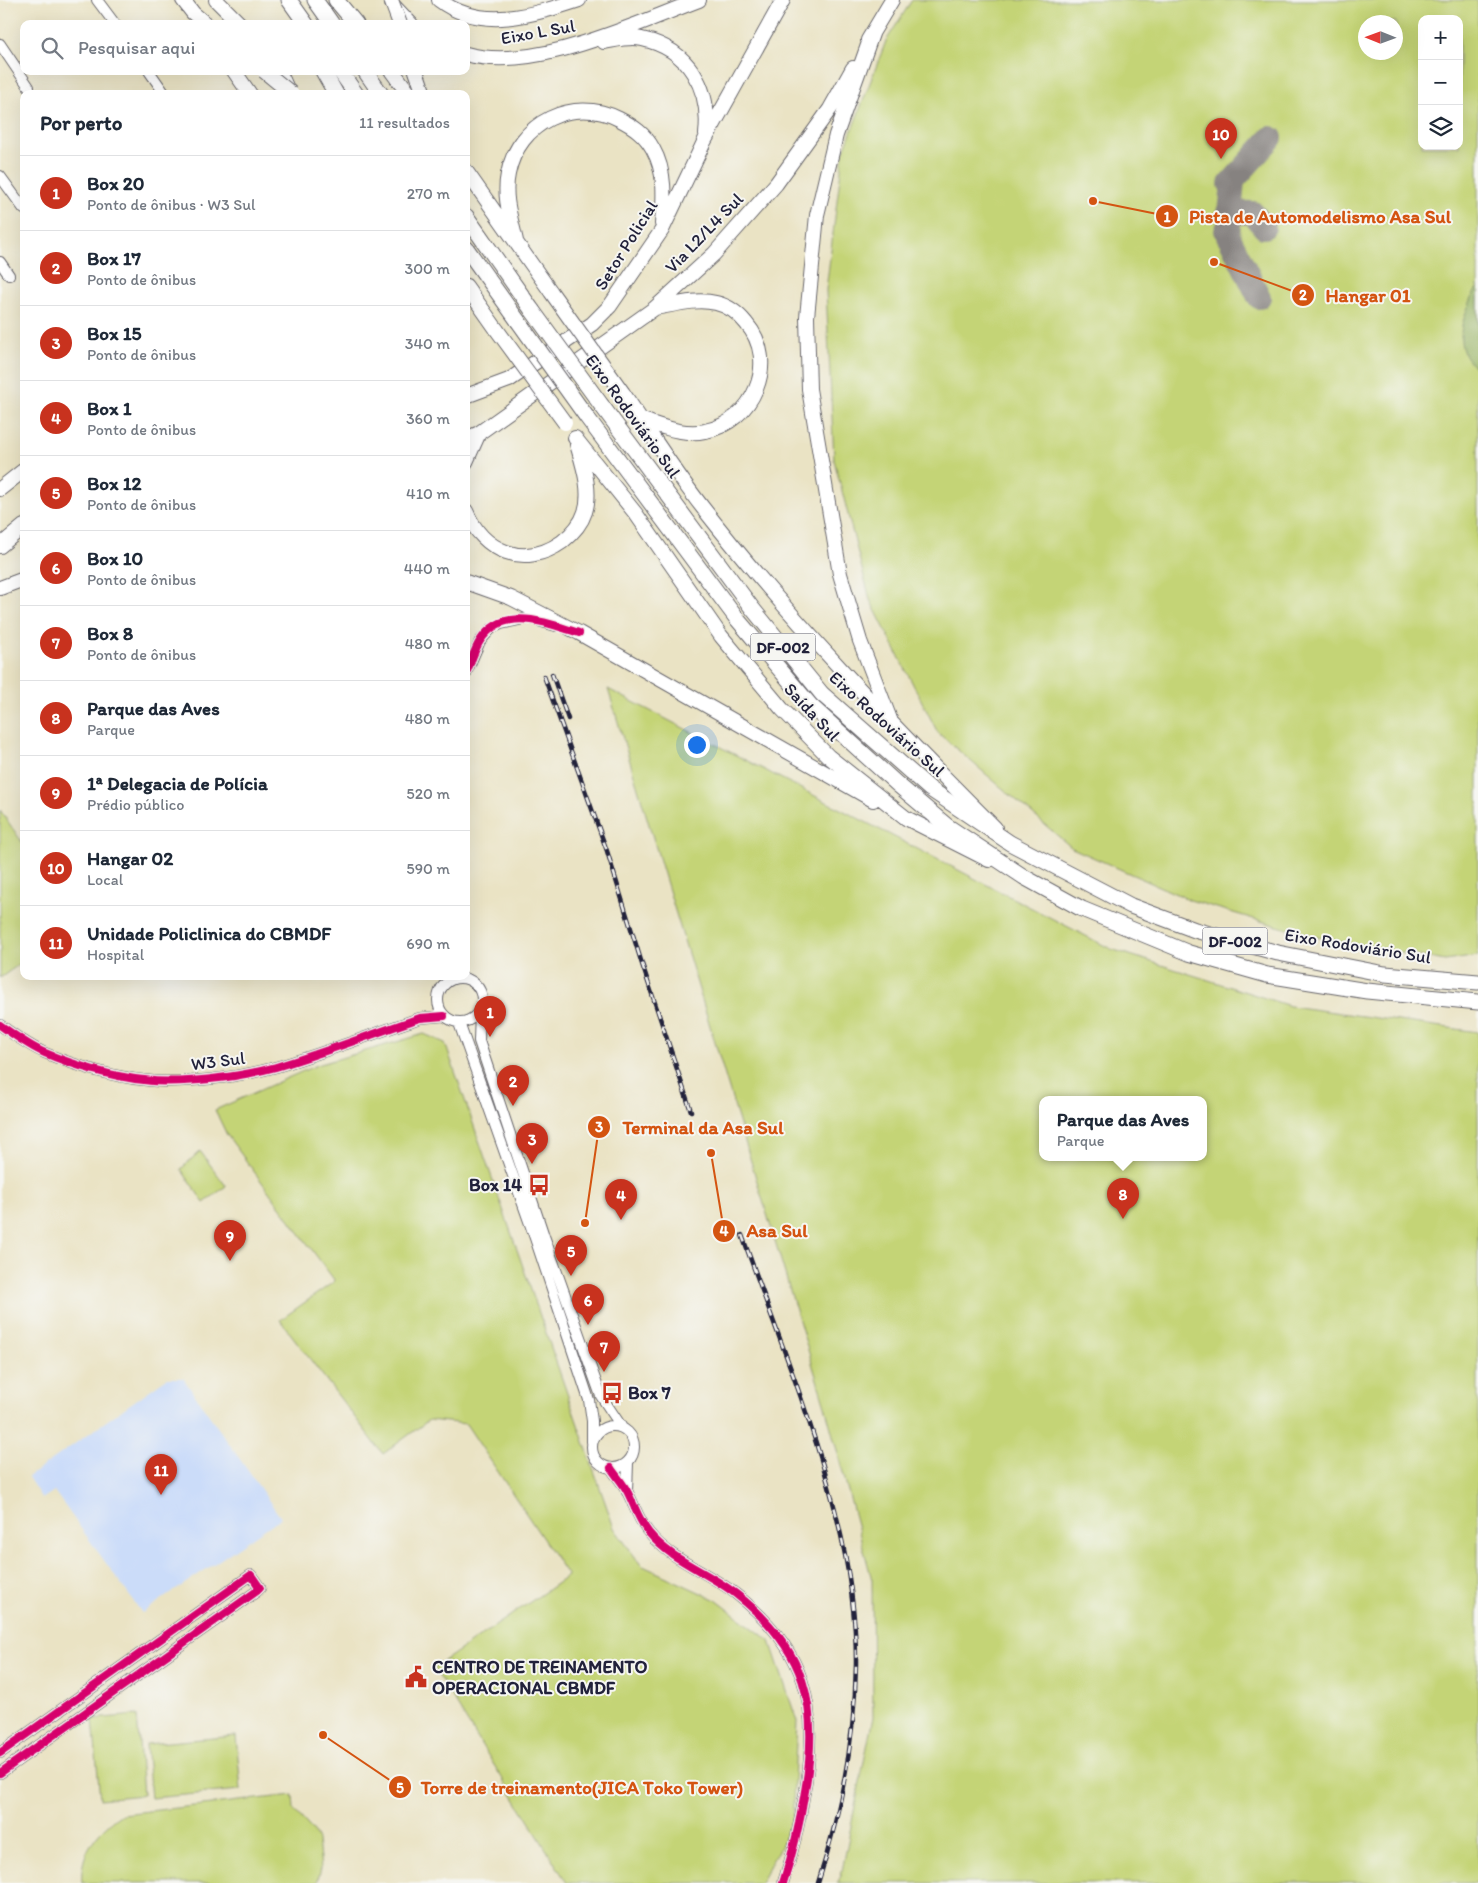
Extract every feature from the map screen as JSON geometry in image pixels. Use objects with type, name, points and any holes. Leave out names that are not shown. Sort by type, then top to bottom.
[{"type":"highway","points":[[281,0],[293,20]]},
{"type":"highway","points":[[289,0],[303,20]]},
{"type":"highway","points":[[315,0],[329,20]]},
{"type":"highway","points":[[336,0],[353,20]]},
{"type":"highway","points":[[325,75],[334,90]]},
{"type":"highway","points":[[343,75],[353,90]]},
{"type":"highway","points":[[368,75],[378,90]]},
{"type":"highway","points":[[395,75],[406,90]]},
{"type":"highway","name":"Eixo Rodoviário Sul","points":[[470,222],[602,406],[752,608],[822,694],[930,789],[1010,843],[1131,906],[1195,930],[1278,953],[1385,974],[1478,982]]},
{"type":"highway","name":"Eixo Rodoviário Sul","points":[[470,254],[586,416],[737,619],[811,706],[897,784],[948,826],[1024,878],[1082,909],[1189,953],[1267,975],[1367,991],[1478,1002]]},
{"type":"main road","points":[[183,0],[197,18]]},
{"type":"main road","points":[[216,0],[236,20]]},
{"type":"main road","points":[[390,0],[398,20]]},
{"type":"main road","points":[[390,0],[408,20]]},
{"type":"main road","points":[[439,0],[466,15],[492,19],[519,18],[578,0]]},
{"type":"main road","name":"Eixo L Sul","points":[[470,55],[503,59],[576,46],[699,0]]},
{"type":"main road","name":"Setor Policial","points":[[470,395],[509,380],[592,324],[610,306],[662,230],[705,140],[783,0]]},
{"type":"main road","name":"Via L2/L4 Sul","points":[[470,437],[479,433],[655,308],[714,254],[776,184],[830,109],[892,0]]},
{"type":"main road","points":[[872,34],[836,135],[817,215],[808,317],[809,389],[840,574],[860,641],[893,727]]},
{"type":"main road","points":[[576,46],[630,38],[642,39],[660,45],[678,56],[696,74],[704,95],[707,122],[705,140]]},
{"type":"main road","points":[[237,75],[247,90]]},
{"type":"main road","points":[[269,75],[286,90]]},
{"type":"main road","points":[[281,75],[289,90]]},
{"type":"main road","points":[[417,75],[423,90]]},
{"type":"main road","points":[[516,241],[506,196],[508,173],[515,151],[528,134],[545,118],[564,111],[582,110],[608,114],[637,128],[653,149],[662,173],[664,194],[662,230]]},
{"type":"main road","points":[[470,177],[701,506],[757,575],[893,727],[1010,843]]},
{"type":"main road","points":[[470,292],[575,438],[584,469],[587,503],[585,513],[573,533],[554,547],[536,554],[519,555],[502,551],[482,538],[470,521]]},
{"type":"main road","points":[[642,420],[681,432],[703,432],[719,428],[736,417],[749,403],[760,382],[761,354],[754,332],[736,311],[715,302],[690,302],[655,308]]},
{"type":"main road","points":[[470,453],[479,433]]},
{"type":"main road","name":"Saída Sul","points":[[575,438],[636,514],[721,636],[782,709],[828,756],[906,818],[1024,878]]},
{"type":"main road","points":[[0,489],[20,473]]},
{"type":"main road","points":[[0,546],[20,529]]},
{"type":"main road","points":[[0,588],[20,580]]},
{"type":"main road","points":[[470,583],[511,598],[578,633],[906,818]]},
{"type":"street","points":[[97,0],[111,20]]},
{"type":"street","points":[[0,44],[20,73]]},
{"type":"street","points":[[22,75],[30,87]]},
{"type":"street","points":[[152,75],[162,90]]},
{"type":"street","points":[[0,176],[20,204]]},
{"type":"street","points":[[0,262],[9,275]]},
{"type":"street","points":[[470,664],[480,641],[491,629],[501,624],[528,618],[578,633]]},
{"type":"street","points":[[451,980],[442,987],[438,1000],[444,1016],[460,1023],[468,1022],[480,1012]]},
{"type":"street","points":[[460,1023],[536,1238],[589,1400],[592,1420],[592,1451],[595,1460],[602,1466],[620,1467],[628,1462],[635,1446],[628,1432],[621,1426],[601,1396],[544,1236],[479,1041],[482,1004],[480,988],[469,980]]},
{"type":"street","name":"W3 Sul","points":[[420,1018],[438,1000]]},
{"type":"street","name":"W3 Sul","points":[[0,1025],[45,1053],[130,1078],[176,1080],[221,1077],[275,1067],[420,1018],[444,1016]]},
{"type":"street","points":[[592,1442],[596,1434],[603,1428],[612,1425],[621,1426]]},
{"type":"street","points":[[628,1462],[628,1492]]},
{"type":"street","points":[[611,1468],[628,1492],[636,1515],[649,1533],[665,1549],[733,1592],[755,1609],[779,1634],[795,1660],[808,1702],[811,1748],[794,1849],[783,1883]]},
{"type":"street","points":[[0,1753],[251,1575],[260,1588],[0,1773]]},
{"type":"street","points":[[231,1590],[239,1604]]},
{"type":"street","points":[[96,1685],[106,1697]]},
{"type":"shaded area","points":[[167,1378],[183,1378],[281,1518],[142,1613],[54,1491],[42,1499],[28,1477]]},
{"type":"green space","points":[[912,0],[1478,0],[1478,956],[1445,961],[1311,936],[1190,900],[1072,848],[938,733],[870,600],[834,460],[826,290],[843,153],[886,41]]},
{"type":"green space","points":[[1478,286],[1478,369],[1469,361],[1463,351],[1461,341],[1464,318]]},
{"type":"green space","points":[[608,689],[1111,949],[1290,1006],[1478,1032],[1478,1883],[837,1883],[841,1876],[873,1717],[872,1580],[825,1406]]},
{"type":"green space","points":[[0,810],[20,839],[20,964],[0,978]]},
{"type":"green space","points":[[424,1034],[445,1043],[614,1528],[641,1565],[716,1600],[770,1641],[797,1721],[792,1825],[760,1883],[567,1883],[434,1668],[568,1576],[466,1424],[429,1420],[383,1454],[280,1320],[335,1281],[227,1135],[215,1110],[317,1065]]},
{"type":"green space","points":[[200,1151],[226,1186],[204,1203],[181,1169]]},
{"type":"green space","points":[[137,1715],[143,1795],[100,1799],[93,1719]]},
{"type":"green space","points":[[236,1736],[241,1790],[151,1798],[146,1744]]},
{"type":"green space","points":[[293,1795],[294,1810],[314,1832],[318,1840],[321,1868],[317,1883],[82,1883],[84,1862],[92,1843],[105,1827],[122,1814]]},
{"type":"taxiway","points":[[1230,184],[1271,138]]},
{"type":"taxiway","points":[[1228,236],[1233,181]]},
{"type":"taxiway","points":[[1228,212],[1253,213],[1264,227]]},
{"type":"taxiway","points":[[1226,231],[1259,297]]},
{"type":"railway","points":[[552,674],[568,719]]},
{"type":"railway","points":[[544,676],[607,851],[691,1111]]},
{"type":"railway","points":[[742,1235],[817,1446],[833,1501],[845,1555],[853,1610],[856,1664],[850,1748],[834,1829],[818,1883]]},
{"type":"cycle path","points":[[470,663],[480,641],[490,630],[501,623],[526,619],[540,621],[579,633]]},
{"type":"cycle path","points":[[0,1025],[39,1050],[80,1066],[132,1078],[159,1081],[192,1081],[261,1071],[312,1056],[420,1018],[444,1016]]},
{"type":"cycle path","points":[[611,1468],[626,1490],[640,1519],[658,1543],[679,1559],[736,1594],[760,1615],[793,1658],[802,1681],[808,1705],[810,1732],[809,1760],[798,1826],[783,1883]]},
{"type":"cycle path","points":[[0,1753],[251,1575],[260,1588],[0,1773]]},
{"type":"place","name":"Hangar 02","points":[[1221,159]]},
{"type":"place","name":"Pista de Automodelismo Asa Sul","points":[[1093,201]]},
{"type":"place","name":"Hangar 01","points":[[1214,262]]},
{"type":"place","name":"Box 20","points":[[490,1037]]},
{"type":"place","name":"Box 17","points":[[513,1106]]},
{"type":"place","name":"Asa Sul","points":[[711,1153]]},
{"type":"place","name":"Box 15","points":[[532,1164]]},
{"type":"place","name":"Box 14","points":[[539,1185]]},
{"type":"place","name":"Parque das Aves","points":[[1123,1219]]},
{"type":"place","name":"Box 1","points":[[621,1220]]},
{"type":"place","name":"Terminal da Asa Sul","points":[[585,1223]]},
{"type":"place","name":"1ª Delegacia de Polícia","points":[[230,1261]]},
{"type":"place","name":"Box 12","points":[[571,1276]]},
{"type":"place","name":"Box 10","points":[[588,1325]]},
{"type":"place","name":"Box 8","points":[[604,1372]]},
{"type":"place","name":"Box 7","points":[[612,1393]]},
{"type":"place","name":"Unidade Policlinica do CBMDF","points":[[161,1495]]},
{"type":"place","name":"CENTRO DE TREINAMENTO OPERACIONAL CBMDF","points":[[416,1677]]},
{"type":"place","name":"Torre de treinamento(JICA Toko Tower)","points":[[323,1735]]}]
